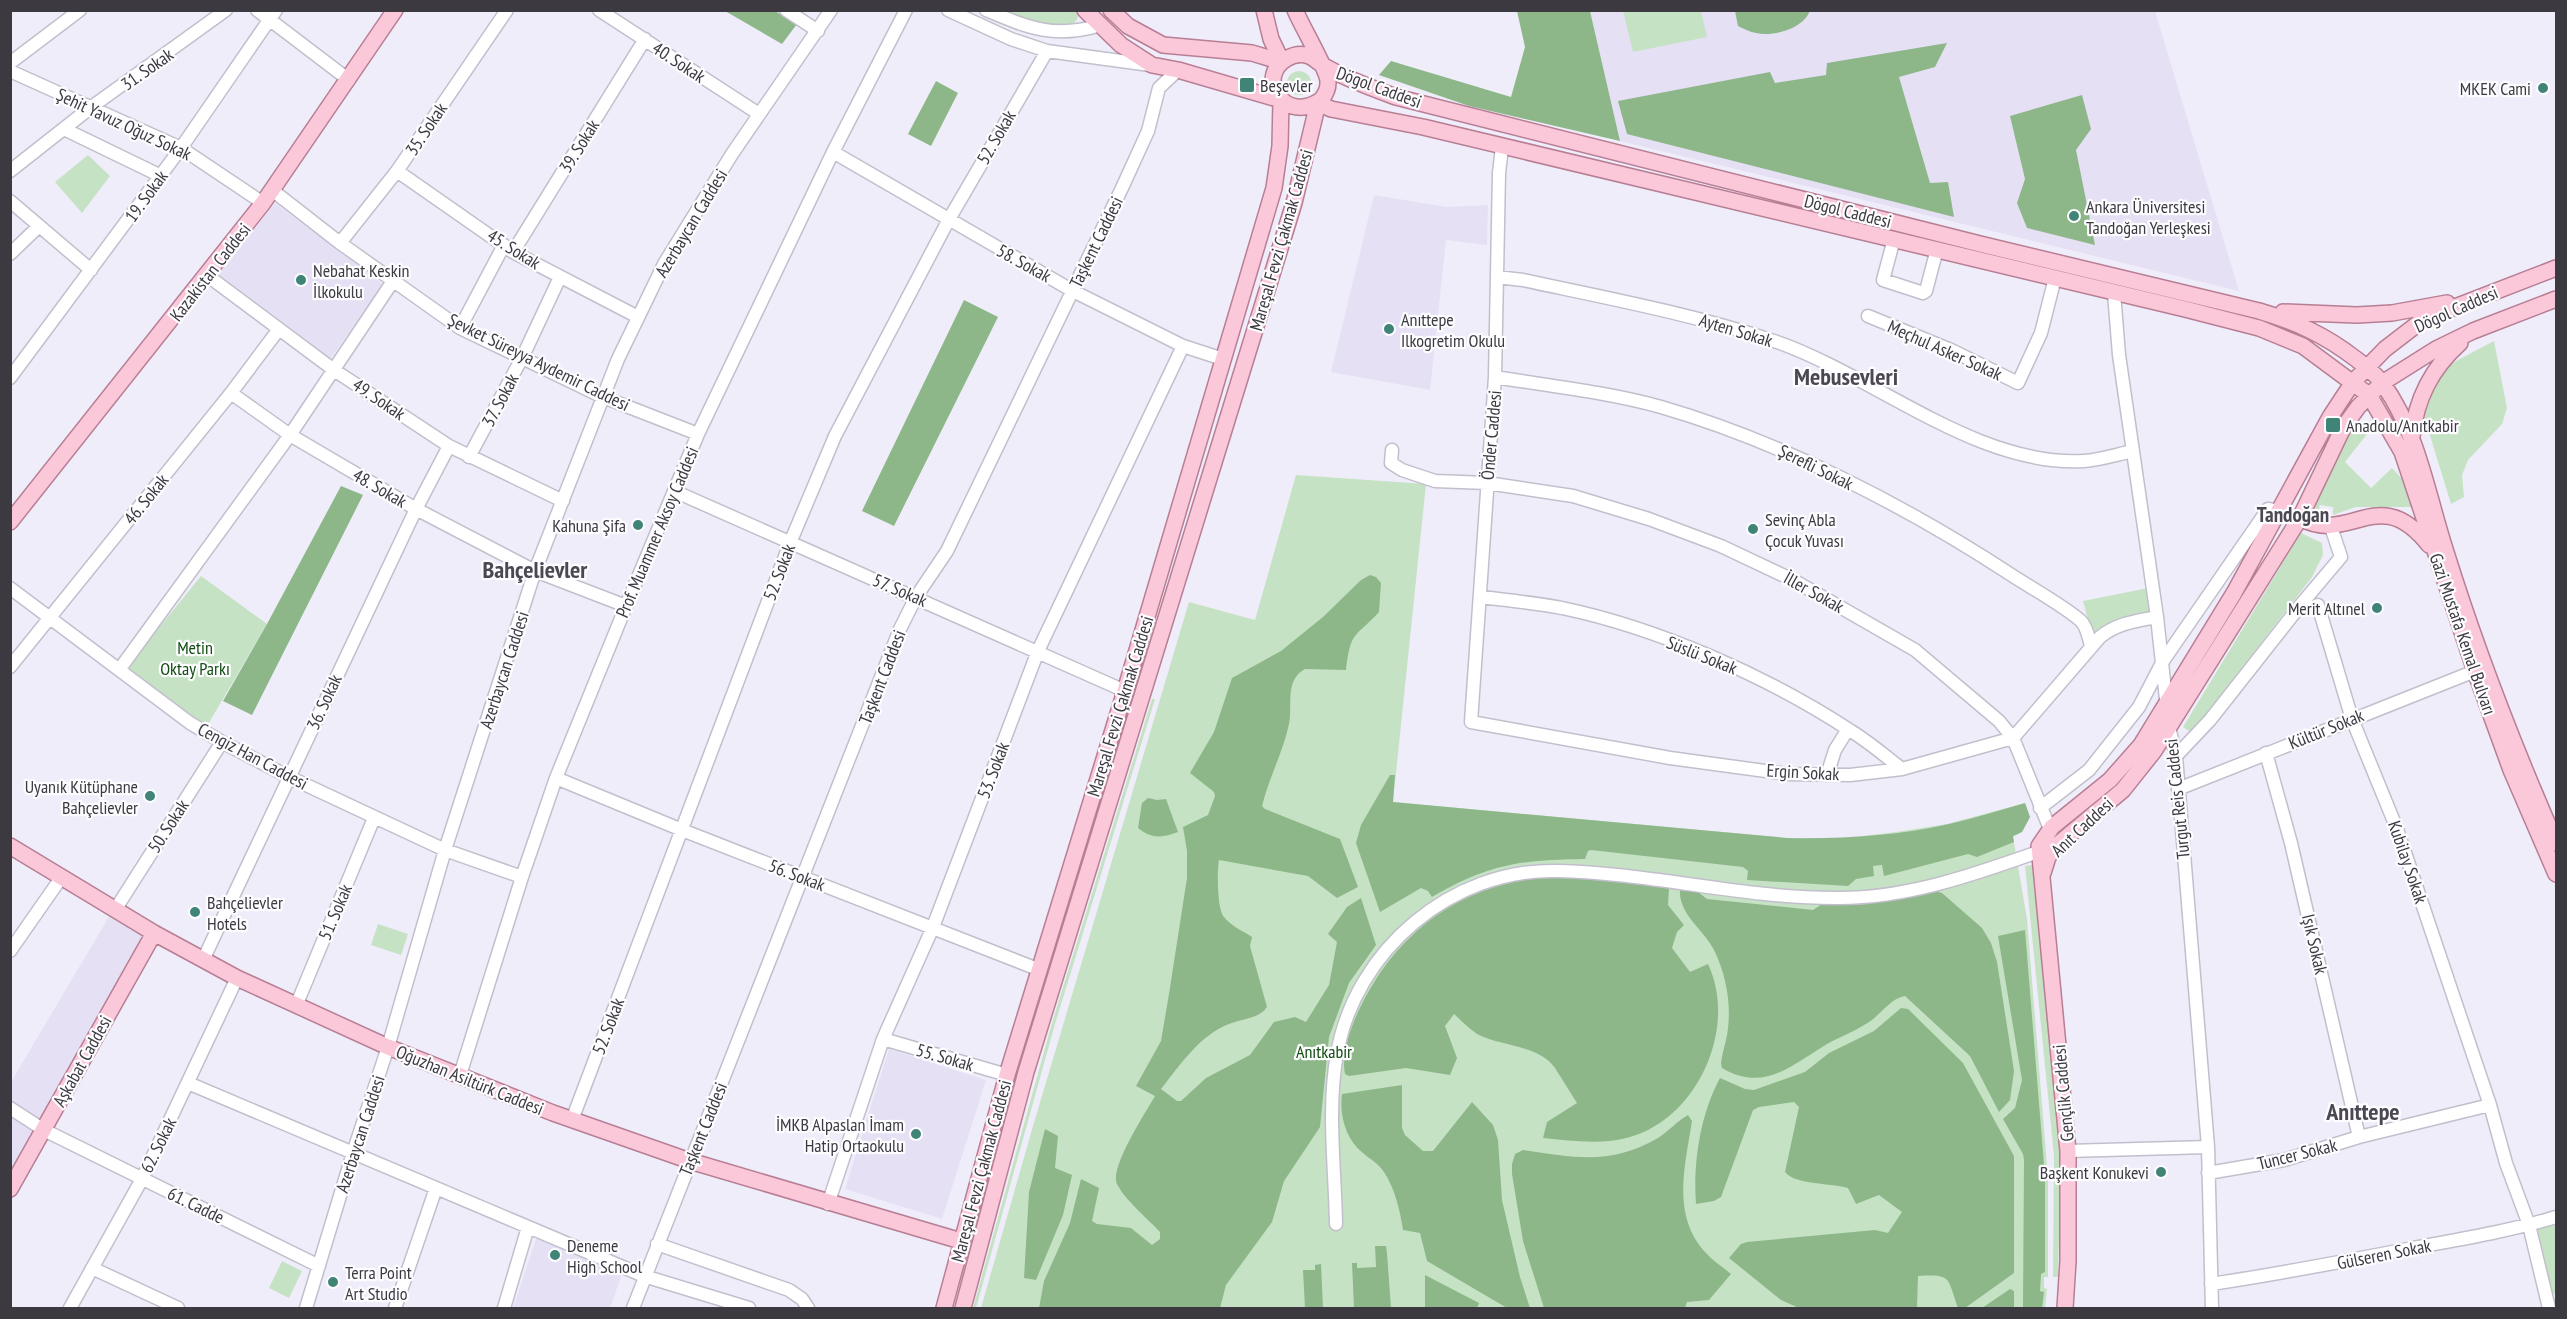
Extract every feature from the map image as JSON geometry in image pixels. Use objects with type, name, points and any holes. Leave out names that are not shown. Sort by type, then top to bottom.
[{"type":"main road","name":"Kazakistan Caddesi","points":[[10,522],[208,276],[267,197],[395,10]]},
{"type":"main road","points":[[1085,10],[1121,45],[1152,65],[1178,70],[1305,109],[1318,103],[1326,93],[1328,83],[1323,66],[1294,10]]},
{"type":"main road","points":[[1264,10],[1271,39],[1282,62]]},
{"type":"main road","points":[[1101,25],[1112,11],[1128,26],[1163,45],[1252,52],[1282,62]]},
{"type":"main road","points":[[1281,100],[1276,93],[1274,77],[1282,62],[1288,57],[1303,54],[1310,56],[1323,66]]},
{"type":"main road","name":"Dögol Caddesi","points":[[1323,66],[1396,97],[1980,244],[2259,311],[2319,333],[2366,368],[2382,383]]},
{"type":"main road","name":"Mareşal Fevzi Çakmak Caddesi","points":[[944,1308],[1008,1075],[1274,188],[1280,146],[1281,100]]},
{"type":"main road","name":"Dögol Caddesi","points":[[1318,103],[1331,109],[1423,127],[1937,249],[2185,309],[2281,335],[2315,353],[2369,395],[2382,383],[2436,349],[2473,331],[2554,302]]},
{"type":"main road","name":"Mareşal Fevzi Çakmak Caddesi","points":[[963,1308],[1029,1060],[1294,203],[1318,103]]},
{"type":"main road","points":[[2533,276],[2556,255]]},
{"type":"main road","name":"Dögol Caddesi","points":[[2353,382],[2403,333],[2424,319],[2556,268]]},
{"type":"main road","points":[[2259,311],[2380,314],[2481,297]]},
{"type":"main road","points":[[2412,437],[2418,403],[2432,374],[2439,363],[2473,331]]},
{"type":"main road","name":"Anıt Caddesi","points":[[2042,879],[2039,846],[2050,829],[2110,780],[2141,745],[2167,705],[2280,511],[2330,417],[2353,382]]},
{"type":"main road","name":"Gazi Mustafa Kemal Bulvarı","points":[[2382,383],[2412,437],[2445,549],[2485,666],[2522,764],[2556,843]]},
{"type":"main road","name":"Anıt Caddesi","points":[[2042,879],[2048,857],[2057,845],[2123,790],[2154,751],[2300,518],[2350,416],[2369,395]]},
{"type":"main road","name":"Gazi Mustafa Kemal Bulvarı","points":[[2369,395],[2402,452],[2434,552],[2511,770],[2556,874]]},
{"type":"main road","points":[[2300,518],[2313,525],[2331,527],[2369,516],[2384,514],[2394,516],[2418,532],[2434,552]]},
{"type":"main road","points":[[2038,852],[2057,845]]},
{"type":"main road","name":"Oğuzhan Asiltürk Caddesi","points":[[10,846],[61,879],[203,960],[296,1006],[388,1047],[572,1120],[690,1161],[828,1204],[961,1241]]},
{"type":"main road","name":"Gençlik Caddesi","points":[[2042,879],[2068,1151],[2068,1261],[2065,1308]]},
{"type":"main road","name":"Aşkabat Caddesi","points":[[10,1189],[154,933]]},
{"type":"street","points":[[10,63],[80,10]]},
{"type":"street","name":"31. Sokak","points":[[10,171],[90,108],[226,10]]},
{"type":"street","points":[[256,10],[272,15],[349,80]]},
{"type":"street","name":"35. Sokak","points":[[340,243],[397,171],[507,10]]},
{"type":"street","name":"40. Sokak","points":[[599,10],[759,114]]},
{"type":"street","points":[[786,10],[818,31]]},
{"type":"street","name":"Azerbaycan Caddesi","points":[[306,1308],[388,1047],[445,850],[535,571],[603,397],[664,264],[759,114],[831,10]]},
{"type":"street","name":"Prof. Muammer Aksoy Caddesi","points":[[460,1075],[522,876],[556,778],[674,490],[698,434],[833,152],[906,10]]},
{"type":"street","points":[[948,10],[1011,39],[1047,51],[1152,65]]},
{"type":"street","points":[[986,10],[1056,33],[1079,32],[1101,25]]},
{"type":"street","name":"19. Sokak","points":[[10,378],[182,148],[272,15]]},
{"type":"street","name":"39. Sokak","points":[[460,327],[645,39]]},
{"type":"street","name":"52. Sokak","points":[[572,1120],[790,543],[835,436],[948,220],[1047,51]]},
{"type":"street","name":"Taşkent Caddesi","points":[[633,1308],[900,629],[916,597],[947,551],[1073,291],[1148,130],[1159,88],[1178,70]]},
{"type":"street","name":"Şehit Yavuz Oğuz Sokak","points":[[10,71],[182,148],[267,197]]},
{"type":"street","points":[[64,129],[161,176]]},
{"type":"street","name":"Önder Caddesi","points":[[1471,722],[1496,377],[1502,147]]},
{"type":"street","name":"58. Sokak","points":[[833,152],[1073,291],[1183,346],[1223,358]]},
{"type":"street","name":"45. Sokak","points":[[397,171],[509,248],[638,317]]},
{"type":"street","name":"Şevket Süreyya Aydemir Caddesi","points":[[267,197],[340,243],[460,327],[603,397],[698,434]]},
{"type":"street","points":[[10,201],[91,270]]},
{"type":"street","points":[[10,254],[38,227]]},
{"type":"street","points":[[1894,239],[1883,280],[1923,293],[1926,291],[1937,249]]},
{"type":"street","name":"49. Sokak","points":[[208,276],[334,370],[449,446],[563,501]]},
{"type":"street","name":"37. Sokak","points":[[469,457],[523,356],[560,277]]},
{"type":"street","name":"Ayten Sokak","points":[[1497,277],[1523,279],[1693,317],[1776,342],[1842,371],[1967,435],[2034,457],[2084,461],[2133,451]]},
{"type":"street","name":"Meçhul Asker Sokak","points":[[1868,316],[1951,350],[2018,383],[2041,333],[2055,278]]},
{"type":"street","points":[[118,670],[290,435],[393,282]]},
{"type":"street","name":"Turgut Reis Caddesi","points":[[2114,293],[2115,329],[2163,661],[2169,727],[2176,756],[2208,1147],[2212,1308]]},
{"type":"street","name":"46. Sokak","points":[[10,667],[231,393],[279,329]]},
{"type":"street","name":"53. Sokak","points":[[828,1204],[883,1039],[933,927],[1038,651],[1183,346]]},
{"type":"street","name":"Şerefli Sokak","points":[[1496,377],[1562,387],[1659,407],[1742,433],[1804,460],[1943,532],[1984,557],[2083,622],[2091,646]]},
{"type":"street","name":"48. Sokak","points":[[231,393],[290,435],[416,509],[535,571],[626,606]]},
{"type":"street","name":"36. Sokak","points":[[203,960],[416,509],[449,446]]},
{"type":"street","name":"İller Sokak","points":[[1392,450],[1391,463],[1402,470],[1436,481],[1487,483],[1573,496],[1649,519],[1759,563],[1792,580],[1915,651],[1999,721],[2013,738],[2050,829]]},
{"type":"street","name":"57. Sokak","points":[[674,490],[1125,691]]},
{"type":"street","points":[[2040,808],[2089,770],[2139,707],[2163,661],[2268,509],[2280,511]]},
{"type":"street","points":[[2176,756],[2210,720],[2341,557],[2331,527]]},
{"type":"street","name":"Cengiz Han Caddesi","points":[[10,588],[190,723],[222,742],[289,777],[445,850],[522,876]]},
{"type":"street","name":"Süslü Sokak","points":[[1480,597],[1563,608],[1652,635],[1764,681],[1812,706],[1848,729],[1902,769]]},
{"type":"street","name":"Kubilay Sokak","points":[[2303,602],[2309,609],[2318,605],[2352,718],[2397,829],[2490,1105],[2506,1163],[2529,1225],[2545,1306]]},
{"type":"street","points":[[2013,738],[2091,646],[2112,628],[2157,617]]},
{"type":"street","name":"Kültür Sokak","points":[[2178,789],[2475,671]]},
{"type":"street","name":"Ergin Sokak","points":[[1471,722],[1670,758],[1787,774],[1850,775],[1902,769],[2013,738]]},
{"type":"street","points":[[1827,774],[1835,750],[1848,729]]},
{"type":"street","name":"50. Sokak","points":[[115,910],[222,742]]},
{"type":"street","name":"Işık Sokak","points":[[2266,753],[2291,843],[2359,1137]]},
{"type":"street","name":"56. Sokak","points":[[556,778],[682,830],[1040,970]]},
{"type":"street","name":"51. Sokak","points":[[296,1006],[374,818]]},
{"type":"street","points":[[1336,1224],[1333,1087],[1337,1055],[1348,1014],[1366,976],[1385,950],[1426,913],[1456,896],[1494,879],[1537,870],[1582,872],[1802,897],[1863,897],[1923,888],[2038,852]]},
{"type":"street","points":[[10,951],[61,879]]},
{"type":"street","name":"62. Sokak","points":[[70,1308],[142,1179],[237,978]]},
{"type":"street","name":"55. Sokak","points":[[883,1039],[1008,1075]]},
{"type":"street","points":[[188,1083],[644,1276],[721,1305],[750,1308]]},
{"type":"street","name":"Tuncer Sokak","points":[[2208,1173],[2284,1160],[2359,1137],[2490,1105]]},
{"type":"street","name":"61. Cadde","points":[[10,1108],[44,1130],[319,1266]]},
{"type":"street","points":[[2068,1151],[2208,1147]]},
{"type":"street","points":[[395,1308],[436,1188]]},
{"type":"street","name":"Gülseren Sokak","points":[[2211,1284],[2274,1275],[2529,1225],[2556,1217]]},
{"type":"street","points":[[504,1308],[528,1227]]},
{"type":"street","points":[[657,1244],[789,1290],[802,1299],[807,1308]]},
{"type":"street","points":[[92,1268],[178,1308]]},
{"type":"shaded area","name":"Ankara Üniversitesi Tandoğan Yerleşkesi","points":[[1590,11],[2155,11],[2239,291],[1620,141]]},
{"type":"shaded area","name":"Anıttepe Ilkogretim Okulu","points":[[1374,195],[1447,207],[1488,205],[1487,245],[1446,240],[1430,390],[1331,372]]},
{"type":"shaded area","name":"Nebahat Keskin İlkokulu","points":[[275,203],[383,284],[329,361],[218,275]]},
{"type":"shaded area","points":[[110,915],[150,941],[11,1190],[11,1082]]},
{"type":"shaded area","name":"İMKB Alpaslan İmam Hatip Ortaokulu","points":[[889,1049],[986,1080],[942,1219],[845,1189]]},
{"type":"shaded area","name":"Deneme High School","points":[[537,1236],[622,1274],[610,1308],[513,1308]]},
{"type":"green space","points":[[1810,10],[1802,22],[1788,30],[1771,34],[1752,32],[1738,26],[1735,11]]},
{"type":"green space","points":[[725,11],[775,11],[797,24],[782,44]]},
{"type":"green space","points":[[1005,11],[1077,11],[1078,18],[1072,26],[1044,25]]},
{"type":"green space","points":[[1517,11],[1590,11],[1620,141],[1469,106],[1379,75],[1391,61],[1511,97],[1525,47]]},
{"type":"green space","points":[[1623,11],[1701,11],[1707,37],[1633,52]]},
{"type":"green space","points":[[1947,43],[1935,67],[1899,77],[1930,183],[1948,182],[1954,217],[1627,134],[1618,101],[1770,72],[1775,83],[1826,75],[1827,63]]},
{"type":"green space","points":[[1299,71],[1307,75],[1311,83],[1307,91],[1299,95],[1291,91],[1287,83],[1291,75]]},
{"type":"green space","points":[[936,81],[958,93],[931,146],[908,134]]},
{"type":"green space","points":[[2082,95],[2091,129],[2076,150],[2095,245],[2027,228],[2017,203],[2025,179],[2010,116]]},
{"type":"green space","points":[[88,155],[110,176],[82,213],[55,182]]},
{"type":"green space","points":[[964,300],[998,317],[894,526],[862,511]]},
{"type":"green space","points":[[2494,341],[2507,408],[2502,424],[2468,460],[2462,475],[2464,497],[2451,504],[2424,416],[2433,387],[2444,371],[2456,361]]},
{"type":"green space","points":[[2354,429],[2365,429],[2368,433],[2345,462],[2371,488],[2392,468],[2403,480],[2413,507],[2356,507],[2333,515],[2333,507],[2320,505],[2318,512],[2312,508],[2346,437]]},
{"type":"green space","name":"Anıtkabir","points":[[1296,475],[1426,484],[1393,802],[1787,838],[1837,839],[1947,824],[2025,803],[2030,817],[2022,832],[2013,837],[2027,919],[2048,1178],[2048,1277],[2044,1277],[2044,1288],[2047,1289],[2045,1308],[981,1308],[1189,602],[1255,620]]},
{"type":"green space","points":[[341,486],[363,495],[252,715],[223,701]]},
{"type":"green space","points":[[2301,533],[2322,543],[2323,555],[2312,577],[2192,733],[2183,727]]},
{"type":"green space","points":[[1370,575],[1376,577],[1381,583],[1379,612],[1352,641],[1346,670],[1305,669],[1294,680],[1286,734],[1262,806],[1340,839],[1358,887],[1337,898],[1308,876],[1219,860],[1218,890],[1222,913],[1230,923],[1252,937],[1250,946],[1267,1007],[1259,1014],[1229,1024],[1209,1035],[1183,1061],[1161,1089],[1177,1101],[1181,1101],[1206,1078],[1250,1055],[1274,1022],[1295,1017],[1306,1022],[1329,985],[1337,942],[1328,934],[1347,907],[1361,898],[1376,945],[1349,983],[1329,1037],[1320,1127],[1284,1181],[1272,1222],[1226,1285],[1220,1308],[1039,1308],[1044,1281],[1070,1223],[1081,1179],[1099,1188],[1092,1221],[1097,1224],[1131,1228],[1152,1245],[1160,1239],[1160,1232],[1120,1190],[1116,1176],[1123,1153],[1155,1096],[1136,1086],[1161,1041],[1187,878],[1187,851],[1183,827],[1208,815],[1215,796],[1214,792],[1190,773],[1214,732],[1232,678],[1281,651],[1323,617],[1361,580]]},
{"type":"green space","name":"Metin Oktay Parkı","points":[[201,576],[267,624],[207,726],[182,711],[127,667]]},
{"type":"green space","points":[[2148,588],[2151,613],[2093,638],[2083,601]]},
{"type":"green space","points":[[1152,699],[1155,699],[1055,1024],[976,1308],[973,1308],[1052,1023]]},
{"type":"green space","points":[[1390,775],[1395,775],[1393,802],[1787,838],[1889,834],[1959,822],[2025,803],[2030,817],[2022,832],[2013,836],[2014,842],[1977,857],[1968,854],[1884,876],[1882,865],[1873,866],[1874,876],[1856,879],[1848,886],[1747,880],[1748,871],[1743,867],[1591,850],[1588,851],[1585,859],[1523,863],[1488,871],[1432,897],[1428,891],[1421,888],[1380,912],[1356,843],[1361,825]]},
{"type":"green space","points":[[1148,798],[1166,799],[1178,832],[1157,836],[1138,828],[1142,803]]},
{"type":"green space","points":[[2032,865],[2061,1155],[2058,1277],[2053,1277],[2054,1156],[2025,866]]},
{"type":"green space","points":[[1551,877],[1585,878],[1669,888],[1668,905],[1684,925],[1677,932],[1672,948],[1690,972],[1708,964],[1716,989],[1718,1015],[1714,1041],[1706,1067],[1692,1091],[1675,1111],[1654,1127],[1630,1137],[1587,1142],[1543,1138],[1547,1122],[1577,1103],[1555,1068],[1540,1055],[1479,1035],[1454,1014],[1445,1026],[1457,1058],[1450,1075],[1406,1068],[1349,1076],[1345,1074],[1345,1051],[1358,1012],[1373,983],[1412,935],[1435,916],[1488,889],[1519,881]]},
{"type":"green space","points":[[1680,889],[1698,892],[1707,899],[1813,910],[1822,904],[1865,903],[1935,891],[1942,893],[1982,928],[1991,943],[1997,962],[2014,1071],[2010,1100],[1999,1112],[1970,1056],[1905,996],[1891,1002],[1867,1024],[1777,1073],[1751,1078],[1722,1068],[1729,1018],[1725,980],[1711,944],[1683,907]]},
{"type":"green space","points":[[378,924],[408,934],[401,955],[371,945]]},
{"type":"green space","points":[[2025,930],[2045,1177],[2045,1272],[2041,1274],[2040,1291],[2044,1292],[2042,1308],[2023,1308],[2024,1160],[2023,1154],[2003,1119],[2015,1108],[2022,1080],[1998,936]]},
{"type":"green space","points":[[1901,1008],[1908,1009],[1963,1063],[2014,1156],[2014,1273],[1965,1308],[1958,1308],[1950,1284],[1943,1277],[1918,1276],[1917,1308],[1799,1308],[1781,1300],[1729,1258],[1741,1244],[1875,1230],[1888,1233],[1902,1212],[1879,1195],[1856,1204],[1848,1188],[1797,1179],[1785,1172],[1799,1107],[1794,1102],[1753,1110],[1721,1197],[1714,1201],[1696,1204],[1697,1156],[1707,1108],[1720,1078],[1745,1089],[1754,1090],[1805,1072],[1829,1053],[1874,1031]]},
{"type":"green space","points":[[1402,1085],[1402,1128],[1405,1135],[1423,1151],[1433,1151],[1472,1102],[1493,1125],[1498,1140],[1502,1200],[1520,1277],[1530,1308],[1507,1308],[1427,1261],[1420,1233],[1403,1230],[1399,1207],[1391,1185],[1382,1169],[1352,1141],[1345,1126],[1341,1102],[1342,1094]]},
{"type":"green space","points":[[1688,1115],[1692,1121],[1683,1190],[1688,1223],[1695,1239],[1706,1253],[1731,1274],[1709,1300],[1687,1302],[1685,1308],[1544,1308],[1523,1241],[1512,1174],[1515,1154],[1523,1150],[1576,1157],[1624,1153],[1658,1138]]},
{"type":"green space","points":[[1045,1129],[1058,1136],[1055,1168],[1072,1175],[1063,1215],[1036,1280],[1024,1278],[1029,1192]]},
{"type":"green space","points":[[2556,1223],[2556,1293],[2552,1295],[2536,1229]]},
{"type":"green space","points":[[1375,1246],[1386,1246],[1391,1308],[1354,1308],[1352,1263],[1357,1263],[1357,1268],[1376,1267]]},
{"type":"green space","points":[[282,1261],[302,1271],[289,1298],[269,1288]]},
{"type":"green space","points":[[1321,1264],[1323,1308],[1305,1308],[1303,1270],[1315,1270],[1315,1265]]},
{"type":"green space","points":[[1425,1275],[1479,1303],[1477,1308],[1425,1308]]},
{"type":"green space","points":[[2010,1289],[2014,1291],[2014,1308],[1982,1308]]},
{"type":"place","name":"Beşevler","points":[[1247,85]]},
{"type":"place","name":"MKEK Cami","points":[[2543,88]]},
{"type":"place","name":"Ankara Üniversitesi Tandoğan Yerleşkesi","points":[[2074,216]]},
{"type":"place","name":"Nebahat Keskin İlkokulu","points":[[301,280]]},
{"type":"place","name":"Anıttepe Ilkogretim Okulu","points":[[1389,329]]},
{"type":"place","name":"Anadolu/Anıtkabir","points":[[2333,425]]},
{"type":"place","name":"Kahuna Şifa","points":[[638,525]]},
{"type":"place","name":"Sevinç Abla Çocuk Yuvası","points":[[1753,529]]},
{"type":"place","name":"Merit Altınel","points":[[2377,608]]},
{"type":"place","name":"Uyanık Kütüphane Bahçelievler","points":[[150,796]]},
{"type":"place","name":"Bahçelievler Hotels","points":[[195,912]]},
{"type":"place","name":"İMKB Alpaslan İmam Hatip Ortaokulu","points":[[916,1134]]},
{"type":"place","name":"Başkent Konukevi","points":[[2161,1172]]},
{"type":"place","name":"Deneme High School","points":[[555,1255]]},
{"type":"place","name":"Terra Point Art Studio","points":[[333,1282]]},
{"type":"district","name":"Mebusevleri","points":[[1846,376]]},
{"type":"district","name":"Tandoğan","points":[[2293,514]]},
{"type":"district","name":"Bahçelievler","points":[[535,569]]},
{"type":"district","name":"Anıttepe","points":[[2363,1111]]}]
